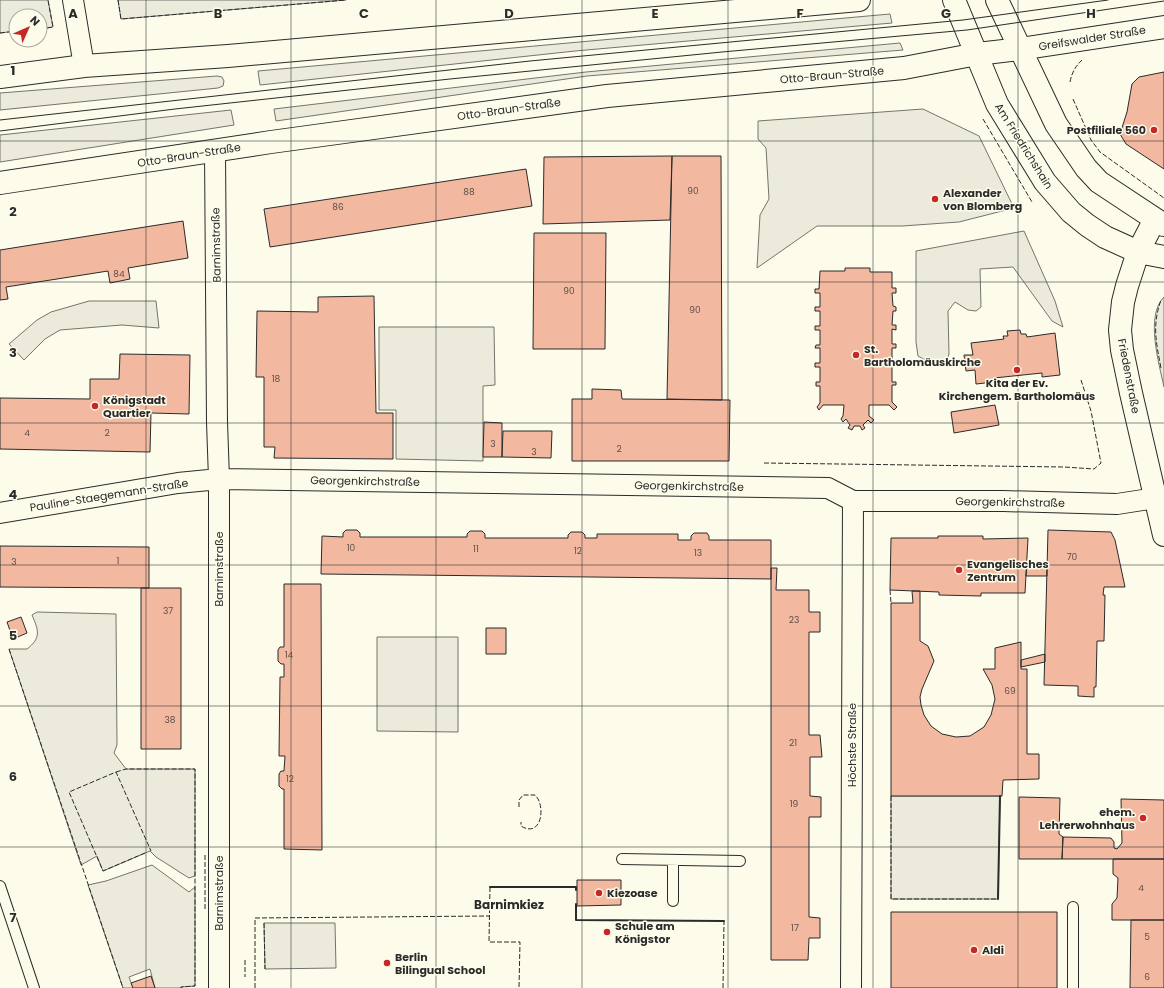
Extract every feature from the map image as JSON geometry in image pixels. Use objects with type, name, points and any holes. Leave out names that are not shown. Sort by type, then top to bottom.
[{"type":"main road","points":[[0,77],[84,66],[228,56],[859,0]]},
{"type":"main road","name":"Am Friedrichshain","points":[[954,0],[998,104],[1045,182],[1071,212],[1105,237],[1138,252],[1164,257]]},
{"type":"main road","points":[[997,0],[1056,124],[1086,168],[1099,182],[1160,222]]},
{"type":"main road","name":"Greifswalder Straße","points":[[1020,49],[1164,26]]},
{"type":"main road","name":"Otto-Braun-Straße","points":[[0,183],[607,96],[904,68],[976,54],[1020,49]]},
{"type":"main road","name":"Friedenstraße","points":[[1160,222],[1138,252],[1123,302],[1120,330],[1122,350],[1131,393],[1164,535]]},
{"type":"street","points":[[73,0],[84,66]]},
{"type":"street","name":"Barnimstraße","points":[[215,151],[217,422],[219,479],[219,988]]},
{"type":"street","name":"Georgenkirchstraße","points":[[219,479],[828,488],[853,501],[1003,501],[1117,504],[1156,498]]},
{"type":"street","name":"Pauline-Staegemann-Straße","points":[[0,513],[178,483],[219,479]]},
{"type":"street","name":"Höchste Straße","points":[[851,988],[853,501]]},
{"type":"lane","points":[[622,859],[740,861]]},
{"type":"lane","points":[[673,860],[673,901]]},
{"type":"lane","points":[[0,886],[34,988]]},
{"type":"lane","points":[[1072,988],[1073,908]]},
{"type":"shaded area","points":[[0,0],[48,0],[53,27],[48,28],[48,8],[8,8],[8,32],[0,33]]},
{"type":"shaded area","points":[[118,0],[346,0],[121,19]]},
{"type":"shaded area","points":[[890,14],[892,23],[575,51],[260,85],[258,71]]},
{"type":"shaded area","points":[[900,43],[903,50],[587,76],[276,121],[274,109],[586,72]]},
{"type":"shaded area","points":[[217,76],[222,77],[224,81],[223,86],[218,88],[0,110],[0,93]]},
{"type":"shaded area","points":[[923,109],[979,136],[1014,208],[959,222],[902,226],[817,226],[757,268],[760,215],[769,199],[766,148],[758,139],[758,121]]},
{"type":"shaded area","points":[[231,110],[234,125],[0,162],[0,135]]},
{"type":"shaded area","points":[[1024,231],[1055,301],[1063,327],[1052,321],[1013,267],[980,269],[981,307],[976,311],[968,310],[955,302],[948,311],[949,354],[946,363],[932,364],[918,356],[916,342],[916,251]]},
{"type":"shaded area","points":[[1164,297],[1164,387],[1157,353],[1154,327],[1158,305]]},
{"type":"shaded area","points":[[89,301],[156,301],[159,328],[122,325],[60,330],[45,339],[24,360],[9,344],[37,320],[51,312]]},
{"type":"shaded area","points":[[379,327],[494,327],[495,385],[483,386],[483,461],[396,459],[396,410],[379,410]]},
{"type":"shaded area","points":[[37,612],[116,614],[117,745],[114,753],[126,769],[195,769],[195,876],[189,878],[156,857],[150,851],[103,871],[97,856],[81,865],[9,649],[27,649],[32,645],[37,638],[37,630],[32,615]]},
{"type":"shaded area","points":[[377,637],[458,637],[458,732],[377,731]]},
{"type":"shaded area","points":[[891,796],[1000,796],[998,899],[891,899]]},
{"type":"shaded area","points":[[152,865],[189,892],[195,887],[195,986],[181,988],[155,988],[150,969],[129,977],[133,988],[123,988],[88,885],[106,881]]},
{"type":"shaded area","points":[[264,923],[335,923],[336,968],[265,969]]},
{"type":"building","points":[[1164,72],[1164,169],[1126,144],[1120,134],[1127,112],[1132,84],[1139,77]]},
{"type":"building","points":[[672,156],[721,156],[722,400],[667,399]]},
{"type":"building","points":[[672,156],[670,220],[543,224],[544,157]]},
{"type":"building","points":[[526,169],[532,206],[270,247],[264,209]]},
{"type":"building","points":[[183,221],[188,258],[128,268],[130,279],[110,283],[108,271],[6,287],[8,299],[0,300],[0,250]]},
{"type":"building","points":[[534,233],[606,233],[605,349],[533,349]]},
{"type":"building","name":"St. Bartholomäuskirche","points":[[845,268],[870,268],[870,272],[892,272],[892,288],[896,288],[896,293],[892,293],[893,306],[896,307],[896,311],[893,311],[892,325],[896,325],[896,330],[892,329],[892,344],[896,344],[896,348],[892,348],[892,362],[896,362],[896,366],[892,366],[892,382],[896,382],[896,385],[892,385],[892,402],[897,407],[894,410],[889,405],[869,405],[869,416],[874,420],[871,423],[868,420],[863,425],[865,428],[862,430],[860,426],[854,426],[852,430],[848,428],[850,425],[846,419],[843,422],[841,419],[843,416],[844,405],[823,405],[819,410],[817,407],[820,403],[820,386],[816,386],[816,382],[820,382],[820,367],[815,367],[815,363],[820,363],[820,348],[815,348],[816,345],[820,345],[820,330],[815,330],[815,326],[820,326],[820,311],[815,311],[815,307],[820,307],[820,293],[815,293],[815,289],[819,289],[820,271],[845,271]]},
{"type":"building","points":[[374,296],[376,413],[393,413],[393,459],[274,458],[275,447],[264,447],[264,377],[256,377],[257,311],[318,312],[318,297]]},
{"type":"building","points":[[1020,330],[1021,334],[1026,334],[1027,337],[1055,333],[1060,375],[1042,377],[1042,373],[994,378],[994,382],[976,384],[975,370],[966,371],[964,355],[973,355],[971,343],[1004,339],[1003,336],[1008,336],[1007,331]]},
{"type":"building","name":"Königstadt Quartier","points":[[120,354],[190,355],[189,414],[151,413],[150,452],[0,449],[0,398],[90,399],[90,379],[119,379]]},
{"type":"building","points":[[592,389],[621,390],[622,399],[730,400],[729,461],[572,461],[572,399],[592,399]]},
{"type":"building","points":[[995,405],[999,425],[954,433],[951,412]]},
{"type":"building","points":[[484,422],[502,423],[502,457],[483,457]]},
{"type":"building","points":[[503,431],[552,431],[551,458],[502,457]]},
{"type":"building","points":[[346,530],[357,530],[360,533],[360,537],[467,537],[467,534],[470,531],[482,531],[485,534],[485,538],[568,538],[568,535],[571,532],[582,532],[585,535],[585,538],[597,538],[597,534],[678,534],[678,540],[691,540],[691,536],[694,533],[707,533],[709,540],[771,540],[771,579],[321,574],[322,536],[343,537],[343,533]]},
{"type":"building","points":[[1048,530],[1111,532],[1115,540],[1125,587],[1104,587],[1104,641],[1097,641],[1096,687],[1094,687],[1094,697],[1078,696],[1078,686],[1044,685]]},
{"type":"building","name":"Evangelisches Zentrum","points":[[938,536],[983,536],[983,539],[1028,538],[1025,593],[981,593],[981,596],[939,595],[939,592],[890,590],[891,538],[938,538]]},
{"type":"building","points":[[0,546],[149,547],[149,588],[0,587]]},
{"type":"building","points":[[1027,564],[1047,564],[1047,576],[1026,576]]},
{"type":"building","points":[[771,568],[777,568],[776,590],[809,590],[809,612],[820,612],[820,632],[809,632],[809,735],[820,735],[822,757],[810,757],[810,796],[821,797],[821,817],[809,817],[809,917],[820,918],[820,938],[809,938],[808,960],[771,960]]},
{"type":"building","points":[[284,584],[321,584],[322,850],[284,849],[284,789],[279,786],[279,774],[281,771],[284,771],[285,756],[279,756],[280,677],[284,677],[284,664],[281,664],[278,661],[278,650],[280,647],[284,647]]},
{"type":"building","points":[[141,588],[181,588],[181,749],[141,749]]},
{"type":"building","points":[[912,591],[920,591],[920,641],[928,646],[934,661],[922,689],[920,697],[921,705],[924,715],[931,726],[942,734],[956,737],[970,736],[984,727],[991,715],[995,699],[992,685],[983,669],[995,669],[995,648],[1021,642],[1021,669],[1027,669],[1027,754],[1039,754],[1039,779],[1003,780],[1002,796],[891,796],[891,603],[913,603]]},
{"type":"building","points":[[21,617],[27,633],[13,639],[7,622]]},
{"type":"building","points":[[486,628],[506,628],[506,654],[486,654]]},
{"type":"building","points":[[1045,654],[1045,662],[1021,667],[1021,660]]},
{"type":"building","points":[[1019,797],[1060,798],[1059,834],[1063,837],[1062,859],[1019,859]]},
{"type":"building","name":"ehem. Lehrerwohnhaus","points":[[1121,799],[1164,800],[1164,859],[1062,859],[1063,837],[1111,838],[1114,842],[1114,848],[1117,849],[1122,843]]},
{"type":"building","name":"ehem. Lehrerwohnhaus","points":[[1113,859],[1164,859],[1164,920],[1112,920],[1112,904],[1117,898],[1118,878],[1113,874]]},
{"type":"building","name":"Kiezoase","points":[[577,880],[621,880],[621,905],[577,906]]},
{"type":"building","name":"Aldi","points":[[891,912],[1057,912],[1057,988],[891,988]]},
{"type":"building","points":[[1131,920],[1164,920],[1164,988],[1130,988]]},
{"type":"building","points":[[151,976],[155,988],[133,988],[131,983]]},
{"type":"tram line","points":[[0,120],[530,61],[963,20],[1108,0]]},
{"type":"tram line","points":[[0,131],[175,109],[450,79],[722,52],[967,30],[1164,1]]},
{"type":"fence","points":[[48,0],[53,27],[48,28]]},
{"type":"fence","points":[[118,0],[121,19],[346,0]]},
{"type":"fence","points":[[0,33],[8,32]]},
{"type":"fence","points":[[1070,82],[1074,70],[1082,60]]},
{"type":"fence","points":[[1073,99],[1091,140],[1100,152],[1164,198]]},
{"type":"fence","points":[[983,119],[1032,202]]},
{"type":"fence","points":[[1161,300],[1156,318],[1156,342],[1161,368]]},
{"type":"fence","points":[[764,463],[1064,467],[1094,469],[1101,463],[1091,411],[1081,380]]},
{"type":"fence","points":[[890,590],[891,603]]},
{"type":"fence","points":[[9,649],[123,988]]},
{"type":"fence","points":[[116,772],[126,769],[195,769],[195,986],[181,988]]},
{"type":"fence","points":[[145,853],[103,871],[69,792],[116,772],[151,851]]},
{"type":"fence","points":[[519,807],[519,800],[523,795],[535,795],[538,800],[541,813],[538,825],[534,828],[528,829],[521,826],[521,822]]},
{"type":"fence","points":[[891,796],[891,899],[998,899]]},
{"type":"fence","points":[[205,853],[205,909]]},
{"type":"fence","points":[[490,887],[489,942],[520,942],[519,988]]},
{"type":"fence","points":[[255,988],[255,918],[489,916]]},
{"type":"fence","points":[[723,988],[724,921]]},
{"type":"fence","points":[[264,923],[265,969]]},
{"type":"fence","points":[[245,960],[245,977]]},
{"type":"wall","points":[[998,899],[1000,796]]},
{"type":"wall","points":[[490,887],[576,887],[576,890]]},
{"type":"wall","points":[[576,904],[576,920],[724,921]]},
{"type":"place","name":"Postfiliale 560","points":[[1154,130]]},
{"type":"place","name":"Alexander von Blomberg","points":[[935,199]]},
{"type":"place","name":"St. Bartholomäuskirche","points":[[856,355]]},
{"type":"place","name":"Kita der Ev. Kirchengem. Bartholomäus","points":[[1017,370]]},
{"type":"place","name":"Königstadt Quartier","points":[[95,406]]},
{"type":"place","name":"Evangelisches Zentrum","points":[[959,570]]},
{"type":"place","name":"ehem. Lehrerwohnhaus","points":[[1143,818]]},
{"type":"place","name":"Kiezoase","points":[[599,893]]},
{"type":"place","name":"Schule am Königstor","points":[[607,932]]},
{"type":"place","name":"Aldi","points":[[974,950]]},
{"type":"place","name":"Berlin Bilingual School","points":[[387,963]]},
{"type":"district","name":"Barnimkiez","points":[[509,905]]}]
